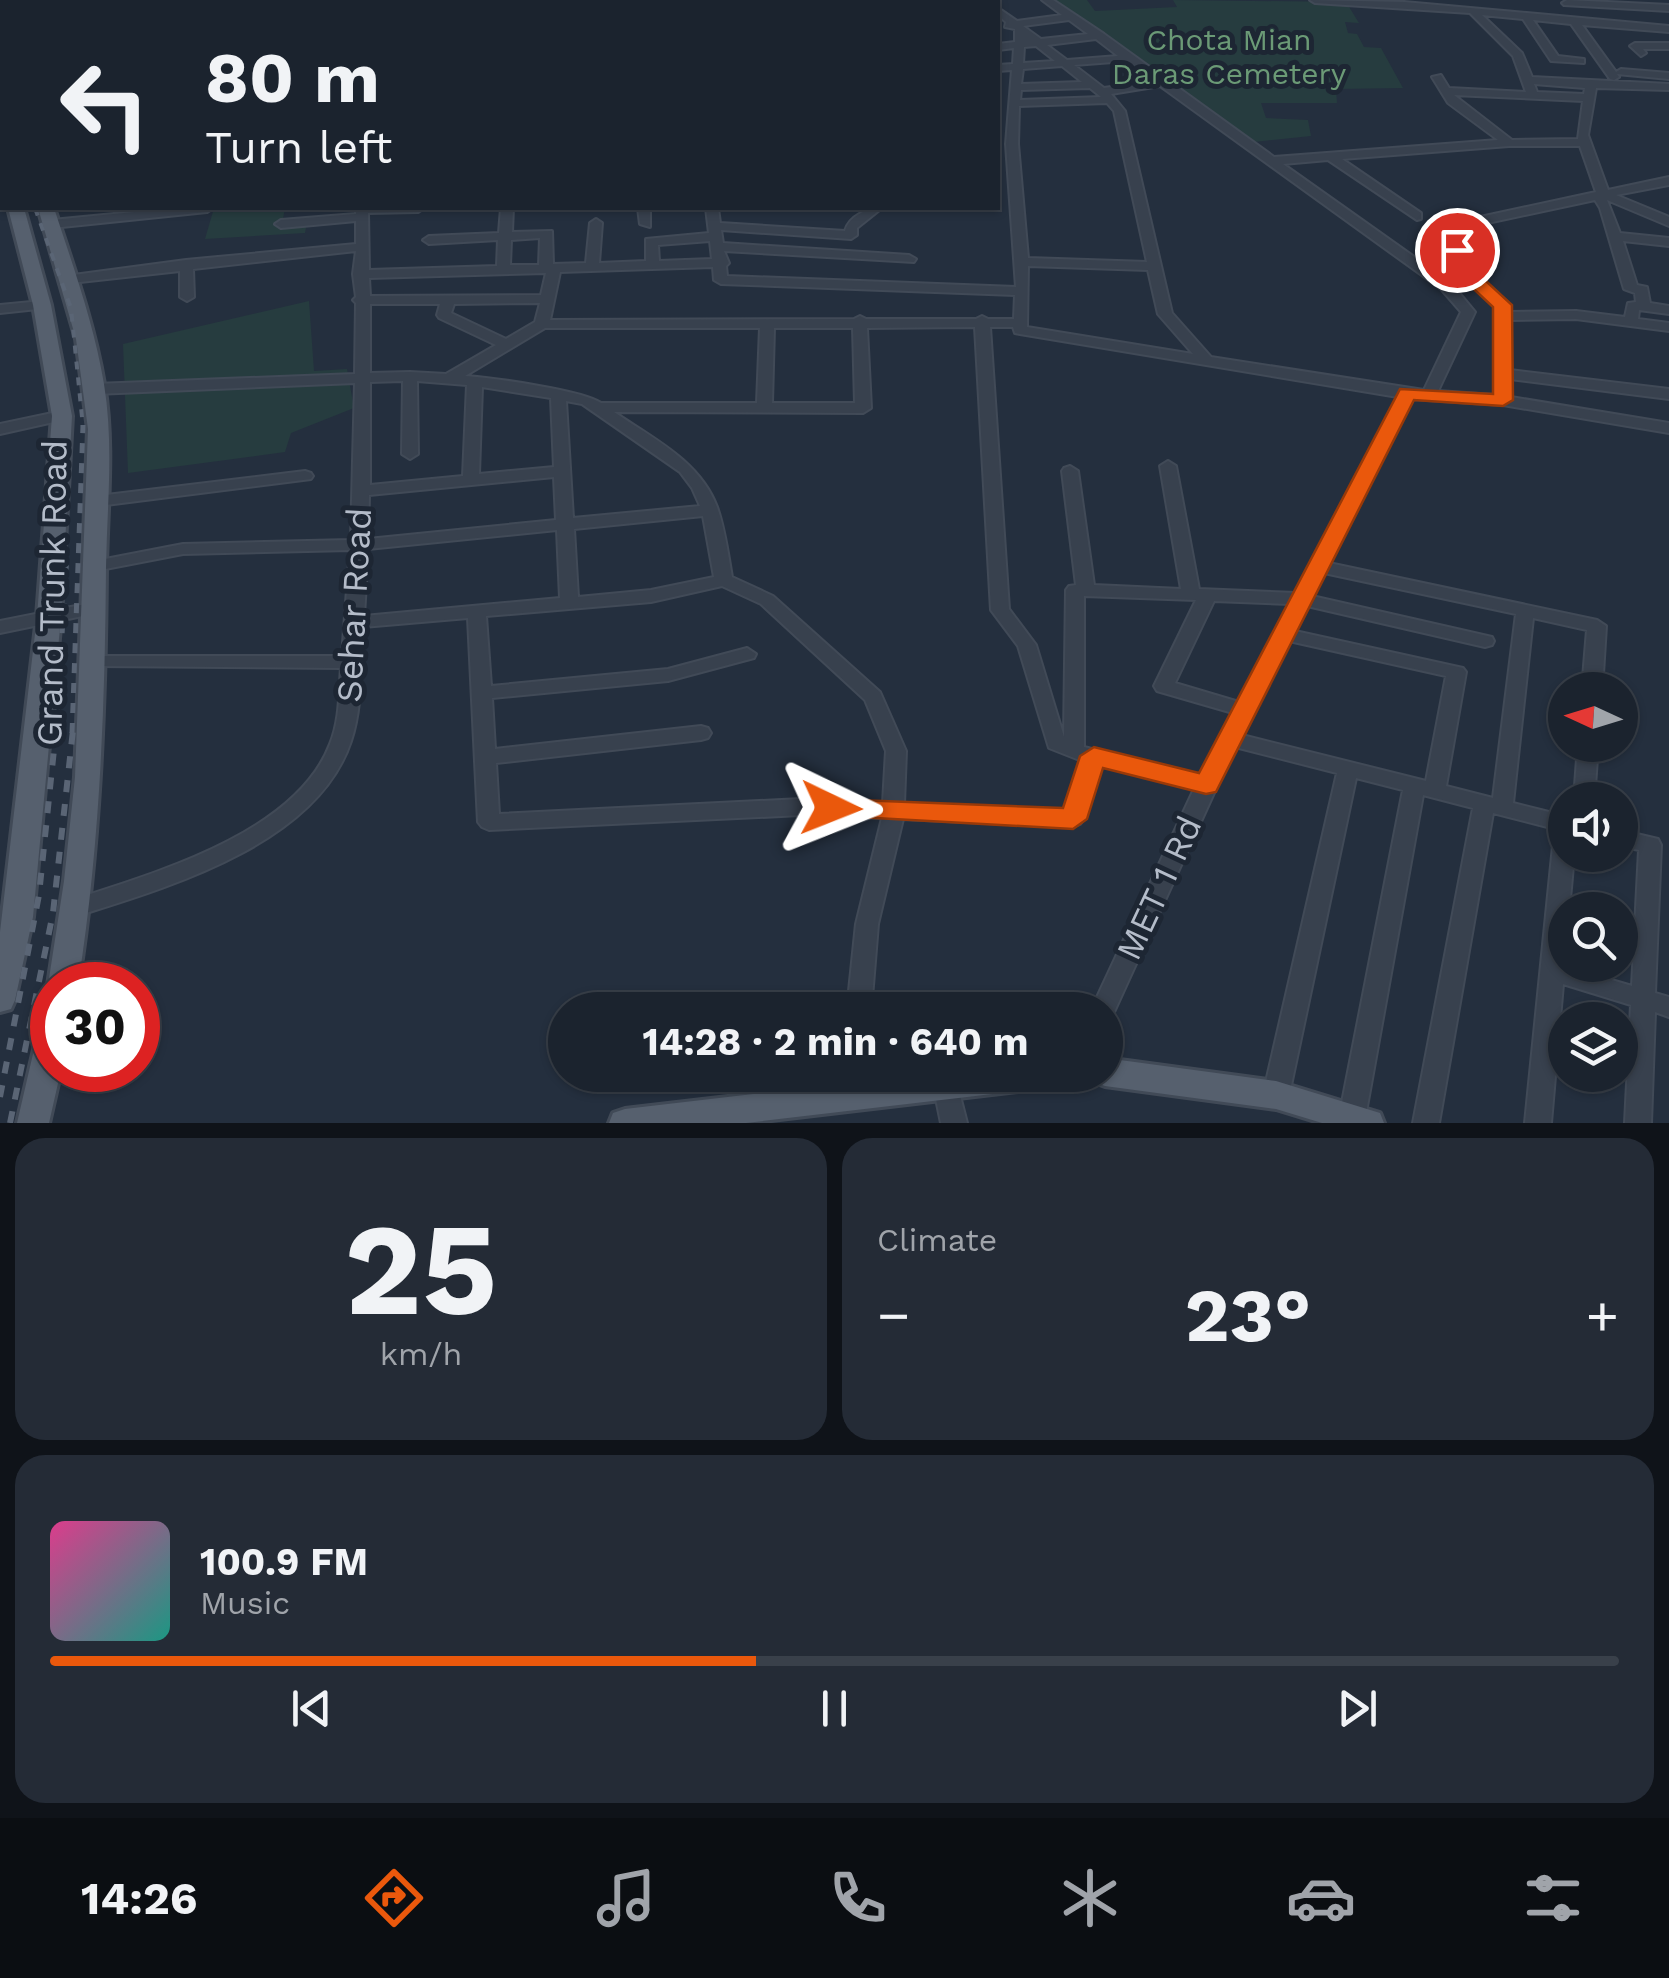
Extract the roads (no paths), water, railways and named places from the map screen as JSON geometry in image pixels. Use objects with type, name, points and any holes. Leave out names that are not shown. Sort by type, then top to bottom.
[{"type":"main road","name":"Grand Trunk Road","points":[[0,1000],[49,617],[62,416],[42,305],[17,210]]},
{"type":"main road","name":"Grand Trunk Road","points":[[49,216],[71,279],[95,388],[98,501],[96,660],[77,907],[67,962]]},
{"type":"main road","points":[[1123,1074],[1276,1095],[1360,1120]]},
{"type":"main road","points":[[34,1123],[41,1092]]},
{"type":"main road","points":[[624,1123],[808,1092]]},
{"type":"street","points":[[1047,0],[1422,266],[1468,312],[1429,395]]},
{"type":"street","points":[[1315,0],[1434,4],[1530,19],[1669,29]]},
{"type":"street","points":[[1518,0],[1555,59],[1582,66],[1524,65]]},
{"type":"street","points":[[1567,4],[1669,8]]},
{"type":"street","points":[[1478,9],[1524,65],[1533,95]]},
{"type":"street","points":[[1000,13],[1070,66],[1118,112],[1165,314],[1204,358]]},
{"type":"street","points":[[1000,25],[1018,27],[1072,17]]},
{"type":"street","points":[[1576,23],[1617,75],[1669,76]]},
{"type":"street","points":[[1018,27],[1020,69],[1012,140],[1022,291],[1020,330],[1407,394],[1503,400],[1669,428]]},
{"type":"street","points":[[1000,47],[1100,36]]},
{"type":"street","points":[[1502,36],[1540,37]]},
{"type":"street","points":[[1669,46],[1635,46],[1644,58],[1669,64]]},
{"type":"street","points":[[1000,68],[1070,66],[1130,58]]},
{"type":"street","points":[[1438,77],[1452,101],[1509,143]]},
{"type":"street","points":[[1529,80],[1590,92]]},
{"type":"street","points":[[1000,92],[1102,93],[1164,82]]},
{"type":"street","points":[[1446,91],[1533,95],[1669,87]]},
{"type":"street","points":[[1590,92],[1584,142],[1630,289],[1642,290],[1642,306]]},
{"type":"street","points":[[1018,94],[1102,93]]},
{"type":"street","points":[[1274,160],[1509,143],[1584,142]]},
{"type":"street","points":[[1331,156],[1417,216]]},
{"type":"street","points":[[1503,400],[1502,305],[1466,273],[1448,228],[1669,181]]},
{"type":"street","points":[[1600,194],[1669,222]]},
{"type":"street","points":[[49,216],[113,210]]},
{"type":"street","points":[[281,224],[390,210]]},
{"type":"street","points":[[503,270],[507,210]]},
{"type":"street","points":[[644,210],[646,224]]},
{"type":"street","points":[[712,210],[721,280],[1022,291]]},
{"type":"street","points":[[653,266],[651,242],[717,236],[851,235],[851,227],[873,210]]},
{"type":"street","points":[[49,216],[152,211]]},
{"type":"street","name":"Sehar Road","points":[[77,907],[236,848],[277,819],[334,757],[349,716],[357,622],[362,212]]},
{"type":"street","points":[[592,268],[596,224]]},
{"type":"street","points":[[429,240],[547,234],[550,269],[542,324]]},
{"type":"street","points":[[717,236],[804,252],[908,259]]},
{"type":"street","points":[[1614,236],[1669,242]]},
{"type":"street","points":[[227,260],[231,240]]},
{"type":"street","points":[[71,279],[360,247]]},
{"type":"street","points":[[800,282],[804,252]]},
{"type":"street","points":[[1020,262],[1152,266]]},
{"type":"street","points":[[186,264],[187,297]]},
{"type":"street","points":[[360,274],[722,264]]},
{"type":"street","points":[[360,300],[548,298]]},
{"type":"street","points":[[448,301],[444,315],[507,346]]},
{"type":"street","points":[[0,309],[42,305]]},
{"type":"street","points":[[1631,322],[1633,306],[1669,310]]},
{"type":"street","points":[[1502,316],[1576,315],[1669,328]]},
{"type":"street","points":[[449,379],[542,324],[860,320],[1020,323]]},
{"type":"street","points":[[601,407],[864,408],[860,320]]},
{"type":"street","points":[[982,320],[1000,610],[1027,645],[1056,743],[1084,754],[1206,785]]},
{"type":"street","points":[[764,407],[767,322]]},
{"type":"street","points":[[1503,374],[1669,394]]},
{"type":"street","points":[[95,388],[360,375],[475,381],[558,392],[601,407],[686,469],[710,510],[724,580]]},
{"type":"street","points":[[410,376],[410,454]]},
{"type":"street","points":[[470,480],[475,381]]},
{"type":"street","points":[[558,392],[569,604]]},
{"type":"street","name":"MET 1 Rd","points":[[1111,992],[1206,785],[1407,394]]},
{"type":"street","points":[[0,429],[62,416]]},
{"type":"street","points":[[1168,466],[1199,595],[1164,686],[1244,710]]},
{"type":"street","points":[[361,491],[561,471]]},
{"type":"street","points":[[1070,471],[1086,590]]},
{"type":"street","points":[[98,501],[305,476]]},
{"type":"street","points":[[95,566],[183,548],[358,545],[710,510]]},
{"type":"street","points":[[1318,566],[1597,626],[1593,672]]},
{"type":"street","points":[[357,622],[652,596],[724,580],[767,600],[873,697],[896,751],[893,811],[868,924],[861,992]]},
{"type":"street","points":[[477,612],[489,822],[800,807],[1073,819],[1084,754],[1076,590],[1300,599],[1486,642]]},
{"type":"street","points":[[0,627],[96,608]]},
{"type":"street","points":[[1426,1123],[1493,806],[1525,611]]},
{"type":"street","points":[[1284,634],[1456,672],[1425,788],[1360,1120]]},
{"type":"street","points":[[481,694],[668,674],[747,654]]},
{"type":"street","points":[[96,660],[351,662]]},
{"type":"street","points":[[485,757],[701,733]]},
{"type":"street","points":[[1230,739],[1548,820]]},
{"type":"street","points":[[1276,1095],[1348,769]]},
{"type":"street","points":[[1638,843],[1650,846],[1657,1003],[1638,1123]]},
{"type":"street","points":[[1538,1123],[1551,982]]},
{"type":"street","points":[[1586,982],[1657,1003]]},
{"type":"street","points":[[947,1092],[954,1123]]},
{"type":"railway","points":[[36,210],[71,308],[83,426]]},
{"type":"railway","points":[[72,733],[83,426]]},
{"type":"railway","points":[[56,733],[67,553]]},
{"type":"railway","points":[[0,1097],[39,895],[56,730]]},
{"type":"railway","points":[[10,1123],[53,913],[73,730]]},
{"type":"park label","name":"Chota Mian Daras Cemetery","points":[[1229,57]]}]
